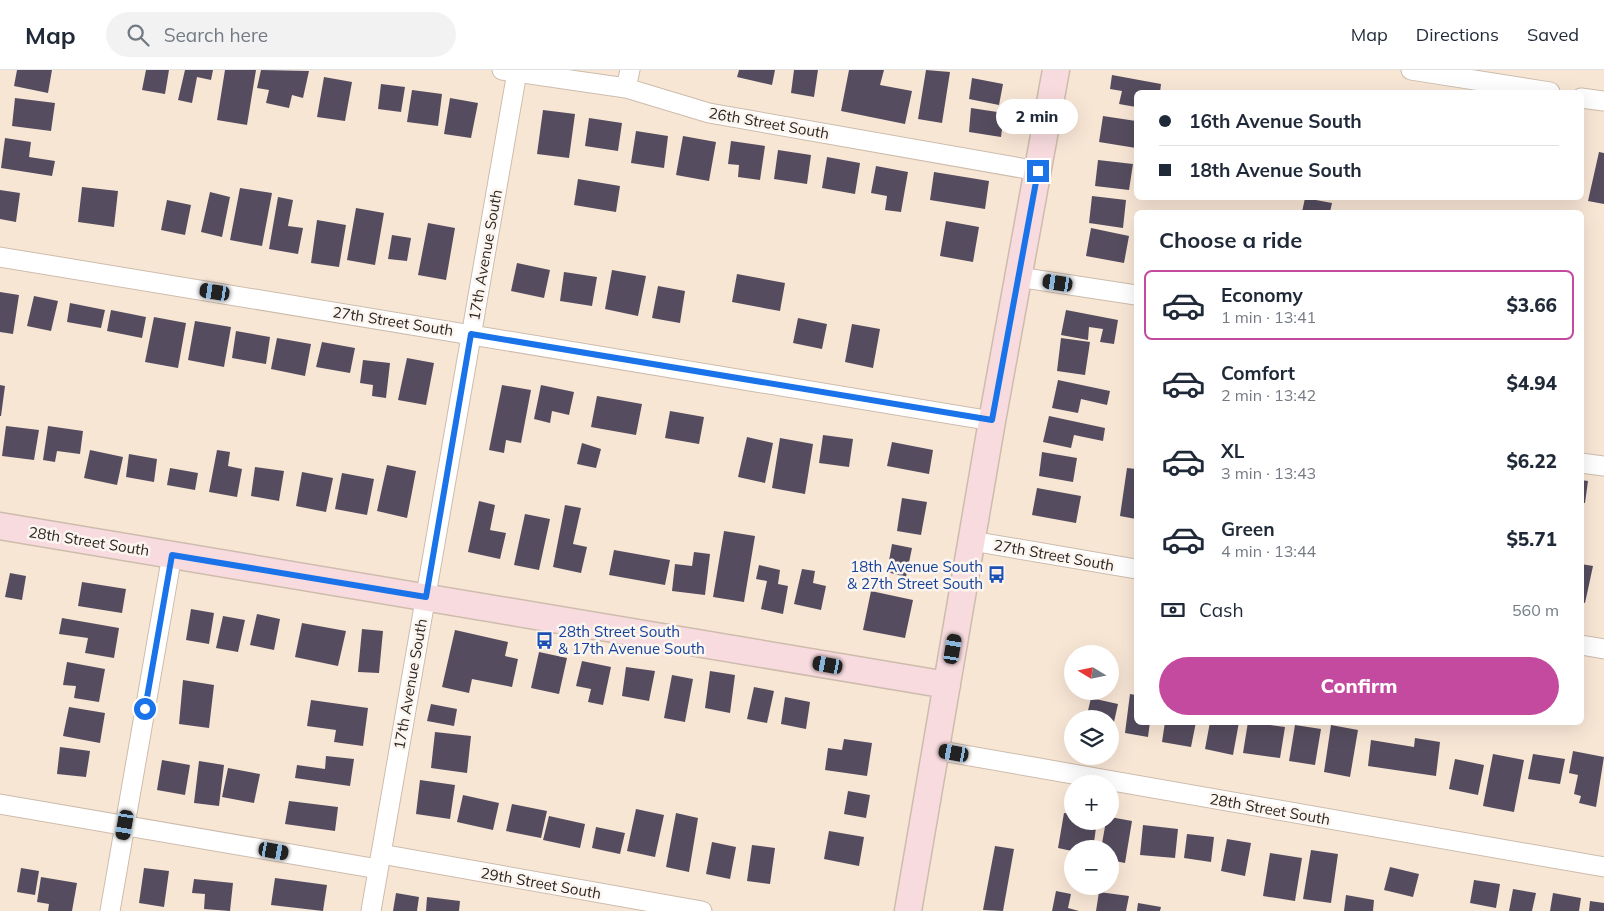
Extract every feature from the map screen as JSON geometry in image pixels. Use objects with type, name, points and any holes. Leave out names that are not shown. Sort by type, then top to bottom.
[{"type":"street","points":[[908,911],[992,420],[1056,70]]},
{"type":"street","points":[[1411,70],[1537,90]]},
{"type":"street","name":"26th Street South","points":[[509,71],[628,79],[709,113],[1038,171]]},
{"type":"street","name":"17th Avenue South","points":[[371,911],[471,334],[509,71]]},
{"type":"street","points":[[1584,98],[1604,101]]},
{"type":"street","name":"27th Street South","points":[[0,256],[992,420]]},
{"type":"street","points":[[1018,277],[1134,295]]},
{"type":"street","points":[[1584,463],[1604,466]]},
{"type":"street","name":"28th Street South","points":[[0,526],[947,685]]},
{"type":"street","name":"27th Street South","points":[[972,541],[1134,569]]},
{"type":"street","points":[[110,911],[172,555]]},
{"type":"street","points":[[1584,646],[1604,649]]},
{"type":"street","name":"28th Street South","points":[[936,750],[1604,867]]},
{"type":"street","name":"29th Street South","points":[[0,804],[125,825],[702,911]]},
{"type":"building","points":[[17,70],[52,70],[48,93],[14,86]]},
{"type":"building","points":[[146,70],[169,70],[165,94],[142,90]]},
{"type":"building","points":[[185,70],[213,70],[211,80],[197,77],[192,103],[178,100]]},
{"type":"building","points":[[225,70],[256,70],[247,125],[217,120]]},
{"type":"building","points":[[261,70],[309,71],[303,98],[292,95],[289,108],[266,103],[269,90],[257,88]]},
{"type":"building","points":[[739,70],[775,70],[772,85],[737,77]]},
{"type":"building","points":[[794,70],[818,70],[814,97],[791,93]]},
{"type":"building","points":[[849,70],[884,70],[880,85],[912,91],[905,124],[841,111]]},
{"type":"building","points":[[926,70],[950,72],[942,123],[918,119]]},
{"type":"building","points":[[1112,75],[1161,84],[1160,90],[1134,90],[1134,107],[1119,104],[1122,91],[1110,89]]},
{"type":"building","points":[[324,77],[352,82],[345,121],[317,117]]},
{"type":"building","points":[[972,78],[1003,84],[999,105],[969,99]]},
{"type":"building","points":[[381,84],[405,87],[401,112],[378,109]]},
{"type":"building","points":[[412,90],[442,94],[438,126],[407,122]]},
{"type":"building","points":[[15,98],[55,103],[51,131],[12,126]]},
{"type":"building","points":[[450,98],[478,103],[471,138],[444,134]]},
{"type":"building","points":[[971,108],[1004,113],[1001,137],[969,132]]},
{"type":"building","points":[[543,110],[575,114],[569,158],[537,154]]},
{"type":"building","points":[[1103,116],[1134,121],[1134,148],[1099,142]]},
{"type":"building","points":[[589,118],[622,123],[618,151],[585,146]]},
{"type":"building","points":[[636,131],[668,136],[664,168],[631,163]]},
{"type":"building","points":[[683,136],[716,142],[709,181],[676,175]]},
{"type":"building","points":[[5,138],[31,142],[29,157],[55,161],[52,176],[1,168]]},
{"type":"building","points":[[731,141],[765,146],[760,180],[738,177],[739,165],[728,164]]},
{"type":"building","points":[[778,150],[811,155],[807,184],[774,179]]},
{"type":"building","points":[[1599,152],[1604,153],[1604,204],[1588,201]]},
{"type":"building","points":[[827,157],[860,163],[855,194],[822,188]]},
{"type":"building","points":[[1098,160],[1133,164],[1129,190],[1095,186]]},
{"type":"building","points":[[876,166],[908,172],[901,212],[885,210],[887,196],[871,193]]},
{"type":"building","points":[[934,172],[989,181],[985,209],[930,200]]},
{"type":"building","points":[[578,179],[620,186],[616,212],[574,205]]},
{"type":"building","points":[[82,187],[118,191],[114,227],[78,222]]},
{"type":"building","points":[[240,188],[272,193],[262,246],[230,240]]},
{"type":"building","points":[[0,190],[20,193],[16,222],[0,219]]},
{"type":"building","points":[[210,192],[230,197],[222,237],[201,232]]},
{"type":"building","points":[[1092,196],[1126,200],[1123,228],[1089,223]]},
{"type":"building","points":[[278,197],[293,200],[288,226],[303,228],[298,254],[269,249]]},
{"type":"building","points":[[167,200],[191,205],[185,235],[161,230]]},
{"type":"building","points":[[1305,200],[1332,203],[1330,210],[1302,210]]},
{"type":"building","points":[[356,208],[384,213],[375,265],[347,260]]},
{"type":"building","points":[[317,220],[346,225],[339,267],[311,263]]},
{"type":"building","points":[[946,221],[979,227],[973,262],[940,256]]},
{"type":"building","points":[[428,223],[455,228],[446,280],[418,275]]},
{"type":"building","points":[[1091,228],[1129,236],[1124,263],[1086,256]]},
{"type":"building","points":[[392,235],[411,238],[407,261],[388,259]]},
{"type":"building","points":[[517,263],[550,270],[544,298],[511,291]]},
{"type":"building","points":[[612,270],[646,276],[638,316],[605,309]]},
{"type":"building","points":[[564,272],[597,277],[592,306],[560,301]]},
{"type":"building","points":[[737,274],[785,283],[780,311],[732,302]]},
{"type":"building","points":[[658,286],[685,291],[680,323],[652,318]]},
{"type":"building","points":[[0,292],[19,295],[13,334],[0,332]]},
{"type":"building","points":[[34,296],[58,301],[51,331],[27,326]]},
{"type":"building","points":[[70,303],[105,310],[101,328],[67,322]]},
{"type":"building","points":[[111,310],[146,317],[142,338],[107,331]]},
{"type":"building","points":[[1066,310],[1118,320],[1114,344],[1100,342],[1103,329],[1089,327],[1088,340],[1061,335]]},
{"type":"building","points":[[154,317],[186,323],[178,368],[145,362]]},
{"type":"building","points":[[798,318],[827,324],[822,349],[793,343]]},
{"type":"building","points":[[195,321],[231,327],[224,367],[188,360]]},
{"type":"building","points":[[852,324],[880,329],[873,368],[845,362]]},
{"type":"building","points":[[236,331],[270,337],[266,364],[232,358]]},
{"type":"building","points":[[277,338],[311,344],[305,376],[271,369]]},
{"type":"building","points":[[1061,338],[1090,342],[1085,375],[1057,371]]},
{"type":"building","points":[[322,342],[355,348],[350,373],[316,367]]},
{"type":"building","points":[[407,358],[434,363],[426,405],[398,400]]},
{"type":"building","points":[[363,360],[390,363],[386,398],[372,396],[373,385],[360,383]]},
{"type":"building","points":[[1058,380],[1110,391],[1107,405],[1081,399],[1078,413],[1052,408]]},
{"type":"building","points":[[0,385],[5,386],[1,416],[0,416]]},
{"type":"building","points":[[502,385],[531,390],[521,443],[506,440],[504,453],[489,450]]},
{"type":"building","points":[[541,385],[574,392],[569,415],[552,411],[550,423],[534,419]]},
{"type":"building","points":[[597,396],[642,404],[636,435],[591,427]]},
{"type":"building","points":[[670,411],[704,417],[699,444],[665,438]]},
{"type":"building","points":[[1049,416],[1105,428],[1103,441],[1074,435],[1071,448],[1043,442]]},
{"type":"building","points":[[6,426],[39,430],[34,460],[2,456]]},
{"type":"building","points":[[48,426],[83,431],[80,454],[57,451],[55,462],[43,460]]},
{"type":"building","points":[[823,435],[853,439],[849,467],[819,463]]},
{"type":"building","points":[[747,437],[773,443],[765,483],[738,477]]},
{"type":"building","points":[[780,438],[813,444],[805,494],[772,488]]},
{"type":"building","points":[[892,442],[933,450],[929,474],[887,466]]},
{"type":"building","points":[[582,443],[601,449],[596,468],[577,464]]},
{"type":"building","points":[[90,450],[123,457],[117,485],[84,478]]},
{"type":"building","points":[[217,450],[230,452],[228,466],[242,469],[237,497],[209,492]]},
{"type":"building","points":[[1042,452],[1077,458],[1073,482],[1039,476]]},
{"type":"building","points":[[129,454],[157,459],[154,482],[126,477]]},
{"type":"building","points":[[387,465],[416,471],[407,518],[377,511]]},
{"type":"building","points":[[255,467],[284,471],[279,501],[251,496]]},
{"type":"building","points":[[170,468],[198,473],[195,490],[167,485]]},
{"type":"building","points":[[1127,468],[1134,469],[1134,519],[1120,516]]},
{"type":"building","points":[[302,472],[333,478],[326,512],[296,506]]},
{"type":"building","points":[[342,473],[374,479],[367,515],[335,509]]},
{"type":"building","points":[[1584,480],[1588,481],[1584,503]]},
{"type":"building","points":[[1037,488],[1081,496],[1076,523],[1032,515]]},
{"type":"building","points":[[902,498],[927,502],[921,535],[897,531]]},
{"type":"building","points":[[479,501],[495,505],[490,530],[506,533],[500,559],[468,552]]},
{"type":"building","points":[[565,505],[581,508],[573,544],[587,547],[581,573],[553,567]]},
{"type":"building","points":[[525,514],[550,519],[539,570],[514,565]]},
{"type":"building","points":[[724,531],[755,536],[744,602],[713,597]]},
{"type":"building","points":[[892,544],[912,548],[906,577],[887,572]]},
{"type":"building","points":[[614,550],[670,560],[665,585],[609,575]]},
{"type":"building","points":[[694,552],[710,554],[705,595],[672,591],[675,564],[692,566]]},
{"type":"building","points":[[1584,564],[1593,566],[1584,603]]},
{"type":"building","points":[[759,565],[780,570],[778,584],[788,586],[783,614],[761,609],[767,581],[756,579]]},
{"type":"building","points":[[802,569],[815,571],[813,583],[826,586],[821,610],[794,604]]},
{"type":"building","points":[[10,573],[26,576],[22,600],[5,597]]},
{"type":"building","points":[[82,582],[126,589],[122,613],[78,606]]},
{"type":"building","points":[[871,591],[913,600],[905,638],[863,630]]},
{"type":"building","points":[[191,609],[214,613],[209,644],[186,640]]},
{"type":"building","points":[[257,614],[280,619],[274,650],[250,645]]},
{"type":"building","points":[[223,616],[245,620],[238,652],[216,648]]},
{"type":"building","points":[[62,618],[119,628],[114,658],[85,653],[88,638],[59,634]]},
{"type":"building","points":[[302,623],[346,631],[338,666],[295,657]]},
{"type":"building","points":[[362,629],[383,631],[379,673],[358,672]]},
{"type":"building","points":[[455,630],[508,642],[505,656],[518,659],[512,687],[472,679],[469,693],[442,687]]},
{"type":"building","points":[[539,652],[567,658],[559,694],[531,688]]},
{"type":"building","points":[[582,661],[611,667],[603,705],[588,702],[591,689],[576,686]]},
{"type":"building","points":[[67,662],[105,669],[99,702],[74,698],[76,686],[63,685]]},
{"type":"building","points":[[626,667],[655,671],[649,701],[622,696]]},
{"type":"building","points":[[710,671],[735,675],[730,713],[705,708]]},
{"type":"building","points":[[672,675],[693,679],[685,722],[664,718]]},
{"type":"building","points":[[183,680],[214,685],[209,728],[179,724]]},
{"type":"building","points":[[754,687],[774,691],[767,723],[747,719]]},
{"type":"building","points":[[1130,694],[1134,695],[1134,725],[1150,725],[1148,737],[1125,733]]},
{"type":"building","points":[[785,697],[810,702],[806,729],[781,724]]},
{"type":"building","points":[[311,700],[368,708],[363,746],[334,742],[336,730],[307,726]]},
{"type":"building","points":[[1091,700],[1118,704],[1117,710],[1088,710]]},
{"type":"building","points":[[431,704],[457,709],[454,726],[427,721]]},
{"type":"building","points":[[69,707],[105,713],[100,743],[63,736]]},
{"type":"building","points":[[1165,725],[1195,725],[1191,747],[1162,742]]},
{"type":"building","points":[[1209,725],[1238,725],[1233,755],[1205,749]]},
{"type":"building","points":[[1248,725],[1285,727],[1280,758],[1243,753]]},
{"type":"building","points":[[1295,725],[1321,729],[1315,765],[1289,761]]},
{"type":"building","points":[[1331,725],[1358,730],[1350,777],[1324,772]]},
{"type":"building","points":[[435,732],[471,736],[467,773],[431,768]]},
{"type":"building","points":[[1415,738],[1440,742],[1436,776],[1368,766],[1371,740],[1414,747]]},
{"type":"building","points":[[844,739],[872,743],[867,776],[825,770],[828,748],[842,750]]},
{"type":"building","points":[[60,747],[90,751],[86,777],[57,774]]},
{"type":"building","points":[[1573,751],[1604,757],[1596,807],[1579,803],[1581,796],[1574,794],[1578,775],[1569,773]]},
{"type":"building","points":[[1493,754],[1524,760],[1514,812],[1483,806]]},
{"type":"building","points":[[1533,754],[1565,759],[1560,784],[1528,779]]},
{"type":"building","points":[[326,756],[354,759],[350,786],[295,778],[297,765],[325,769]]},
{"type":"building","points":[[1455,759],[1484,765],[1478,795],[1449,789]]},
{"type":"building","points":[[162,760],[190,765],[185,795],[157,790]]},
{"type":"building","points":[[199,761],[224,765],[219,806],[194,803]]},
{"type":"building","points":[[228,768],[260,774],[254,803],[222,797]]},
{"type":"building","points":[[420,780],[455,785],[450,819],[416,814]]},
{"type":"building","points":[[848,791],[870,795],[866,818],[844,814]]},
{"type":"building","points":[[463,795],[499,803],[493,830],[457,822]]},
{"type":"building","points":[[289,801],[338,807],[335,831],[285,824]]},
{"type":"building","points":[[512,804],[547,811],[541,838],[506,831]]},
{"type":"building","points":[[636,809],[664,815],[655,857],[627,851]]},
{"type":"building","points":[[676,813],[698,818],[689,872],[666,867]]},
{"type":"building","points":[[1064,813],[1064,830],[1096,830],[1094,840],[1064,840],[1064,849],[1058,848]]},
{"type":"building","points":[[549,816],[585,824],[580,848],[543,840]]},
{"type":"building","points":[[1119,819],[1132,821],[1125,863],[1119,862],[1119,840],[1103,840],[1104,830],[1119,830]]},
{"type":"building","points":[[1143,825],[1178,829],[1175,858],[1140,855]]},
{"type":"building","points":[[596,827],[625,833],[620,854],[592,848]]},
{"type":"building","points":[[829,831],[864,837],[859,866],[824,859]]},
{"type":"building","points":[[1187,834],[1214,837],[1211,862],[1184,858]]},
{"type":"building","points":[[1227,839],[1251,843],[1245,876],[1221,871]]},
{"type":"building","points":[[712,842],[736,847],[730,879],[706,874]]},
{"type":"building","points":[[752,845],[775,848],[770,884],[747,881]]},
{"type":"building","points":[[995,846],[1014,849],[1003,911],[983,910]]},
{"type":"building","points":[[1311,850],[1338,854],[1331,903],[1303,899]]},
{"type":"building","points":[[1270,853],[1302,858],[1295,901],[1263,896]]},
{"type":"building","points":[[1390,867],[1419,874],[1413,897],[1384,890]]},
{"type":"building","points":[[21,868],[39,871],[35,895],[17,892]]},
{"type":"building","points":[[144,868],[169,871],[164,907],[139,903]]},
{"type":"building","points":[[41,877],[77,883],[72,911],[48,911],[49,904],[37,902]]},
{"type":"building","points":[[275,878],[327,885],[323,911],[271,905]]},
{"type":"building","points":[[194,879],[233,883],[230,911],[204,909],[205,894],[192,893]]},
{"type":"building","points":[[1474,880],[1500,884],[1496,908],[1470,903]]},
{"type":"building","points":[[1513,889],[1536,893],[1532,911],[1509,911]]},
{"type":"building","points":[[1056,891],[1064,893],[1064,895],[1071,895],[1068,908],[1079,911],[1052,911]]},
{"type":"building","points":[[396,893],[419,897],[417,911],[393,911]]},
{"type":"building","points":[[1553,893],[1581,898],[1579,911],[1550,911]]},
{"type":"building","points":[[1099,895],[1129,896],[1126,911],[1096,911]]},
{"type":"building","points":[[1346,895],[1374,900],[1373,911],[1344,911]]},
{"type":"building","points":[[427,897],[460,901],[459,911],[426,911]]},
{"type":"building","points":[[1590,901],[1604,903],[1604,911],[1589,911]]},
{"type":"building","points":[[1138,903],[1161,907],[1160,911],[1137,911]]},
{"type":"place","name":"18th Avenue South & 27th Street South","points":[[997,575]]},
{"type":"place","name":"28th Street South & 17th Avenue South","points":[[544,640]]},
{"type":"route","points":[[145,709],[172,555],[426,597],[471,334],[992,420],[1038,171]]}]
